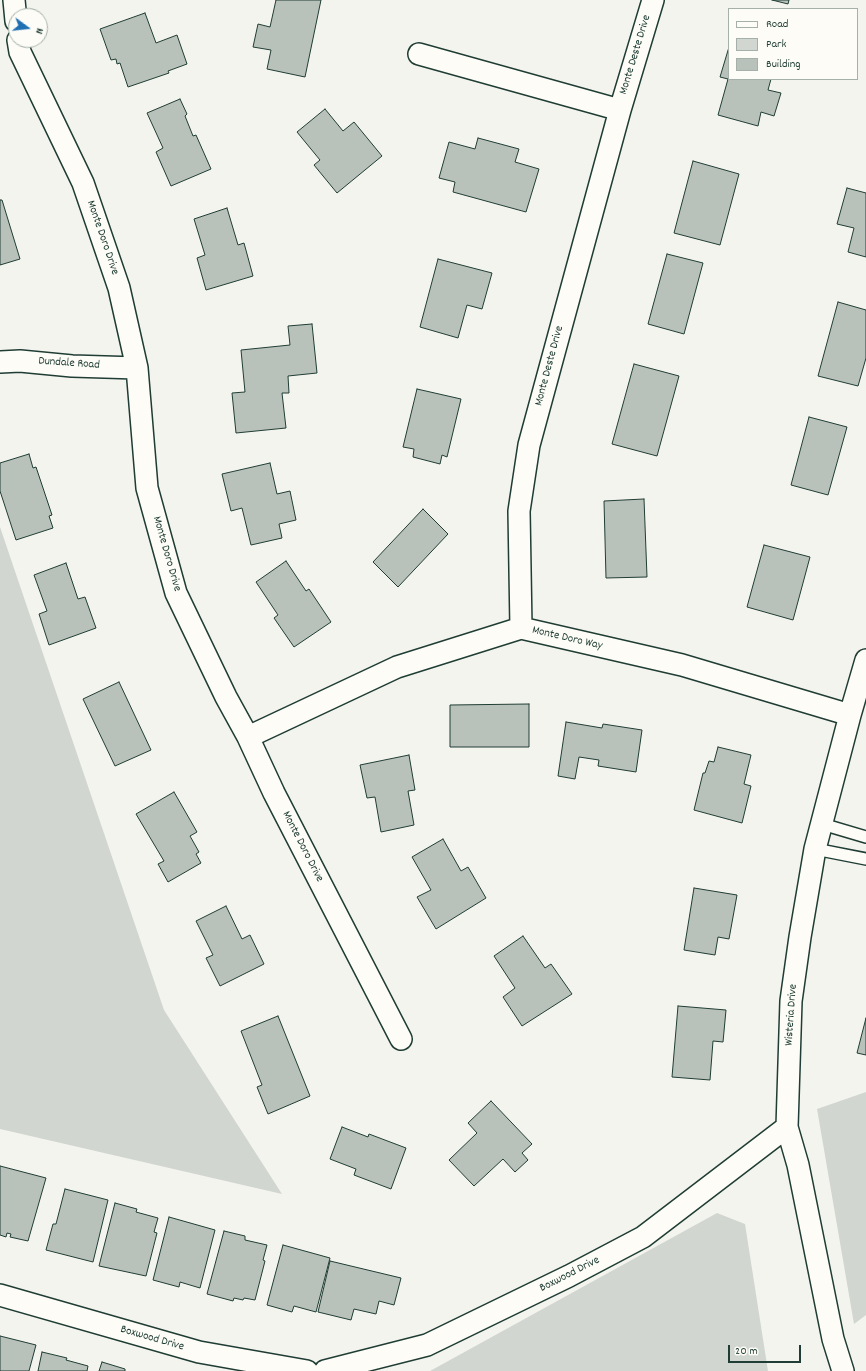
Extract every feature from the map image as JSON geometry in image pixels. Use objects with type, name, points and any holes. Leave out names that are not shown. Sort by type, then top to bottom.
[{"type":"street","name":"Monte Deste Drive","points":[[521,628],[519,511],[528,445],[620,110],[653,0]]},
{"type":"street","name":"Monte Doro Drive","points":[[19,48],[83,183],[119,288],[137,368],[147,488],[176,593],[226,697],[248,737],[274,793],[401,1039]]},
{"type":"street","name":"Monte Deste Drive","points":[[419,54],[620,110]]},
{"type":"street","name":"Dundale Road","points":[[0,362],[20,361],[72,366],[137,368]]},
{"type":"street","name":"Monte Doro Way","points":[[248,737],[397,668],[521,628],[682,665],[850,715]]},
{"type":"street","name":"Wisteria Drive","points":[[843,1371],[833,1338],[798,1165],[787,1127],[791,1001],[800,937],[816,849],[850,715],[866,660]]},
{"type":"street","name":"Boxwood Drive","points":[[325,1371],[427,1345],[636,1241],[787,1127]]},
{"type":"street","name":"Boxwood Drive","points":[[0,1295],[199,1352],[307,1371]]},
{"type":"lane","points":[[822,824],[866,837]]},
{"type":"lane","points":[[816,849],[866,859]]},
{"type":"green space","points":[[0,527],[164,1010],[282,1194],[0,1129]]},
{"type":"green space","points":[[866,1092],[866,1315],[854,1324],[817,1109]]},
{"type":"green space","points":[[717,1213],[745,1224],[768,1371],[430,1371]]},
{"type":"building","points":[[276,0],[321,0],[305,77],[267,69],[271,50],[253,47],[258,24],[270,27]]},
{"type":"building","points":[[772,0],[789,0],[788,4]]},
{"type":"building","points":[[145,13],[156,43],[177,35],[187,64],[168,71],[169,73],[128,87],[120,63],[117,64],[116,59],[111,60],[100,29]]},
{"type":"building","points":[[728,50],[728,79],[720,77]]},
{"type":"building","points":[[728,79],[771,80],[768,90],[781,93],[774,116],[761,112],[758,126],[718,115]]},
{"type":"building","points":[[180,99],[187,114],[185,116],[193,136],[196,135],[211,169],[171,186],[156,152],[163,148],[147,113]]},
{"type":"building","points":[[325,109],[343,131],[354,122],[382,156],[337,193],[314,165],[320,160],[297,132]]},
{"type":"building","points":[[478,138],[519,149],[515,162],[539,169],[526,212],[453,192],[455,182],[439,178],[449,142],[475,149]]},
{"type":"building","points":[[693,161],[739,174],[720,245],[674,233]]},
{"type":"building","points":[[847,188],[866,193],[866,257],[848,252],[854,228],[837,224]]},
{"type":"building","points":[[0,200],[2,200],[20,259],[0,265]]},
{"type":"building","points":[[227,208],[238,245],[244,243],[253,276],[206,290],[197,258],[205,255],[194,219]]},
{"type":"building","points":[[667,254],[703,263],[684,334],[648,324]]},
{"type":"building","points":[[438,259],[492,273],[482,309],[467,305],[458,338],[420,327]]},
{"type":"building","points":[[838,302],[866,310],[866,358],[858,386],[818,376]]},
{"type":"building","points":[[312,324],[317,373],[288,376],[289,393],[282,393],[286,428],[236,433],[232,393],[245,392],[241,350],[290,345],[288,326]]},
{"type":"building","points":[[634,364],[679,376],[657,456],[612,444]]},
{"type":"building","points":[[417,389],[461,399],[447,457],[442,455],[440,464],[413,457],[414,449],[403,447]]},
{"type":"building","points":[[809,417],[847,427],[828,495],[791,485]]},
{"type":"building","points":[[29,454],[33,468],[36,467],[52,515],[49,516],[53,528],[16,540],[0,491],[0,463]]},
{"type":"building","points":[[270,463],[277,494],[290,491],[296,520],[279,524],[282,538],[251,545],[242,508],[231,511],[222,474]]},
{"type":"building","points":[[644,499],[647,577],[606,578],[604,501]]},
{"type":"building","points":[[423,509],[448,534],[398,587],[373,562]]},
{"type":"building","points":[[764,545],[810,557],[793,620],[747,607]]},
{"type":"building","points":[[286,561],[306,591],[309,589],[331,622],[294,647],[274,618],[278,615],[256,582]]},
{"type":"building","points":[[66,563],[78,599],[85,597],[96,628],[49,645],[39,614],[47,611],[34,575]]},
{"type":"building","points":[[119,682],[151,750],[115,766],[83,699]]},
{"type":"building","points":[[529,704],[529,747],[450,747],[450,705]]},
{"type":"building","points":[[566,722],[602,728],[603,724],[642,730],[636,772],[598,766],[599,760],[579,757],[575,779],[558,776]]},
{"type":"building","points":[[718,747],[751,755],[744,784],[751,786],[742,823],[694,810],[703,773],[705,773],[709,761],[714,762]]},
{"type":"building","points":[[409,755],[415,790],[408,791],[414,825],[381,832],[375,797],[367,798],[360,765]]},
{"type":"building","points":[[174,792],[197,832],[190,836],[199,852],[196,854],[201,863],[168,882],[158,864],[164,861],[136,814]]},
{"type":"building","points":[[443,839],[461,871],[468,867],[486,898],[436,929],[417,897],[431,890],[412,857]]},
{"type":"building","points":[[694,888],[737,895],[729,939],[718,937],[715,955],[684,950]]},
{"type":"building","points":[[226,906],[242,939],[250,935],[264,964],[220,986],[206,958],[213,955],[196,921]]},
{"type":"building","points":[[523,936],[545,968],[551,964],[572,994],[522,1026],[503,997],[515,988],[494,956]]},
{"type":"building","points":[[678,1006],[726,1010],[723,1042],[713,1041],[710,1080],[672,1077]]},
{"type":"building","points":[[278,1016],[310,1096],[268,1114],[257,1087],[262,1085],[241,1031]]},
{"type":"building","points":[[866,1018],[866,1055],[857,1053]]},
{"type":"building","points":[[491,1101],[532,1144],[522,1153],[528,1160],[515,1172],[503,1159],[474,1186],[449,1160],[477,1133],[468,1123]]},
{"type":"building","points":[[342,1127],[368,1137],[369,1134],[406,1148],[391,1189],[354,1175],[356,1169],[330,1159]]},
{"type":"building","points":[[0,1166],[46,1178],[28,1241],[10,1237],[11,1234],[7,1233],[6,1237],[0,1235]]},
{"type":"building","points":[[65,1189],[108,1200],[93,1262],[46,1250],[53,1224],[56,1224]]},
{"type":"building","points":[[115,1203],[137,1209],[136,1212],[158,1218],[154,1232],[157,1233],[146,1276],[99,1266]]},
{"type":"building","points":[[169,1217],[215,1230],[200,1288],[180,1282],[179,1287],[153,1280]]},
{"type":"building","points":[[224,1231],[245,1236],[245,1240],[267,1245],[263,1260],[265,1261],[255,1300],[234,1298],[233,1301],[207,1294]]},
{"type":"building","points":[[283,1245],[330,1258],[316,1312],[294,1306],[292,1312],[267,1305]]},
{"type":"building","points":[[330,1261],[401,1278],[394,1305],[379,1301],[376,1314],[354,1309],[351,1320],[318,1312]]},
{"type":"building","points":[[0,1336],[36,1345],[29,1371],[0,1371]]},
{"type":"building","points":[[42,1352],[67,1358],[66,1360],[88,1366],[87,1371],[38,1371]]},
{"type":"building","points":[[102,1362],[125,1369],[125,1371],[99,1371]]}]
